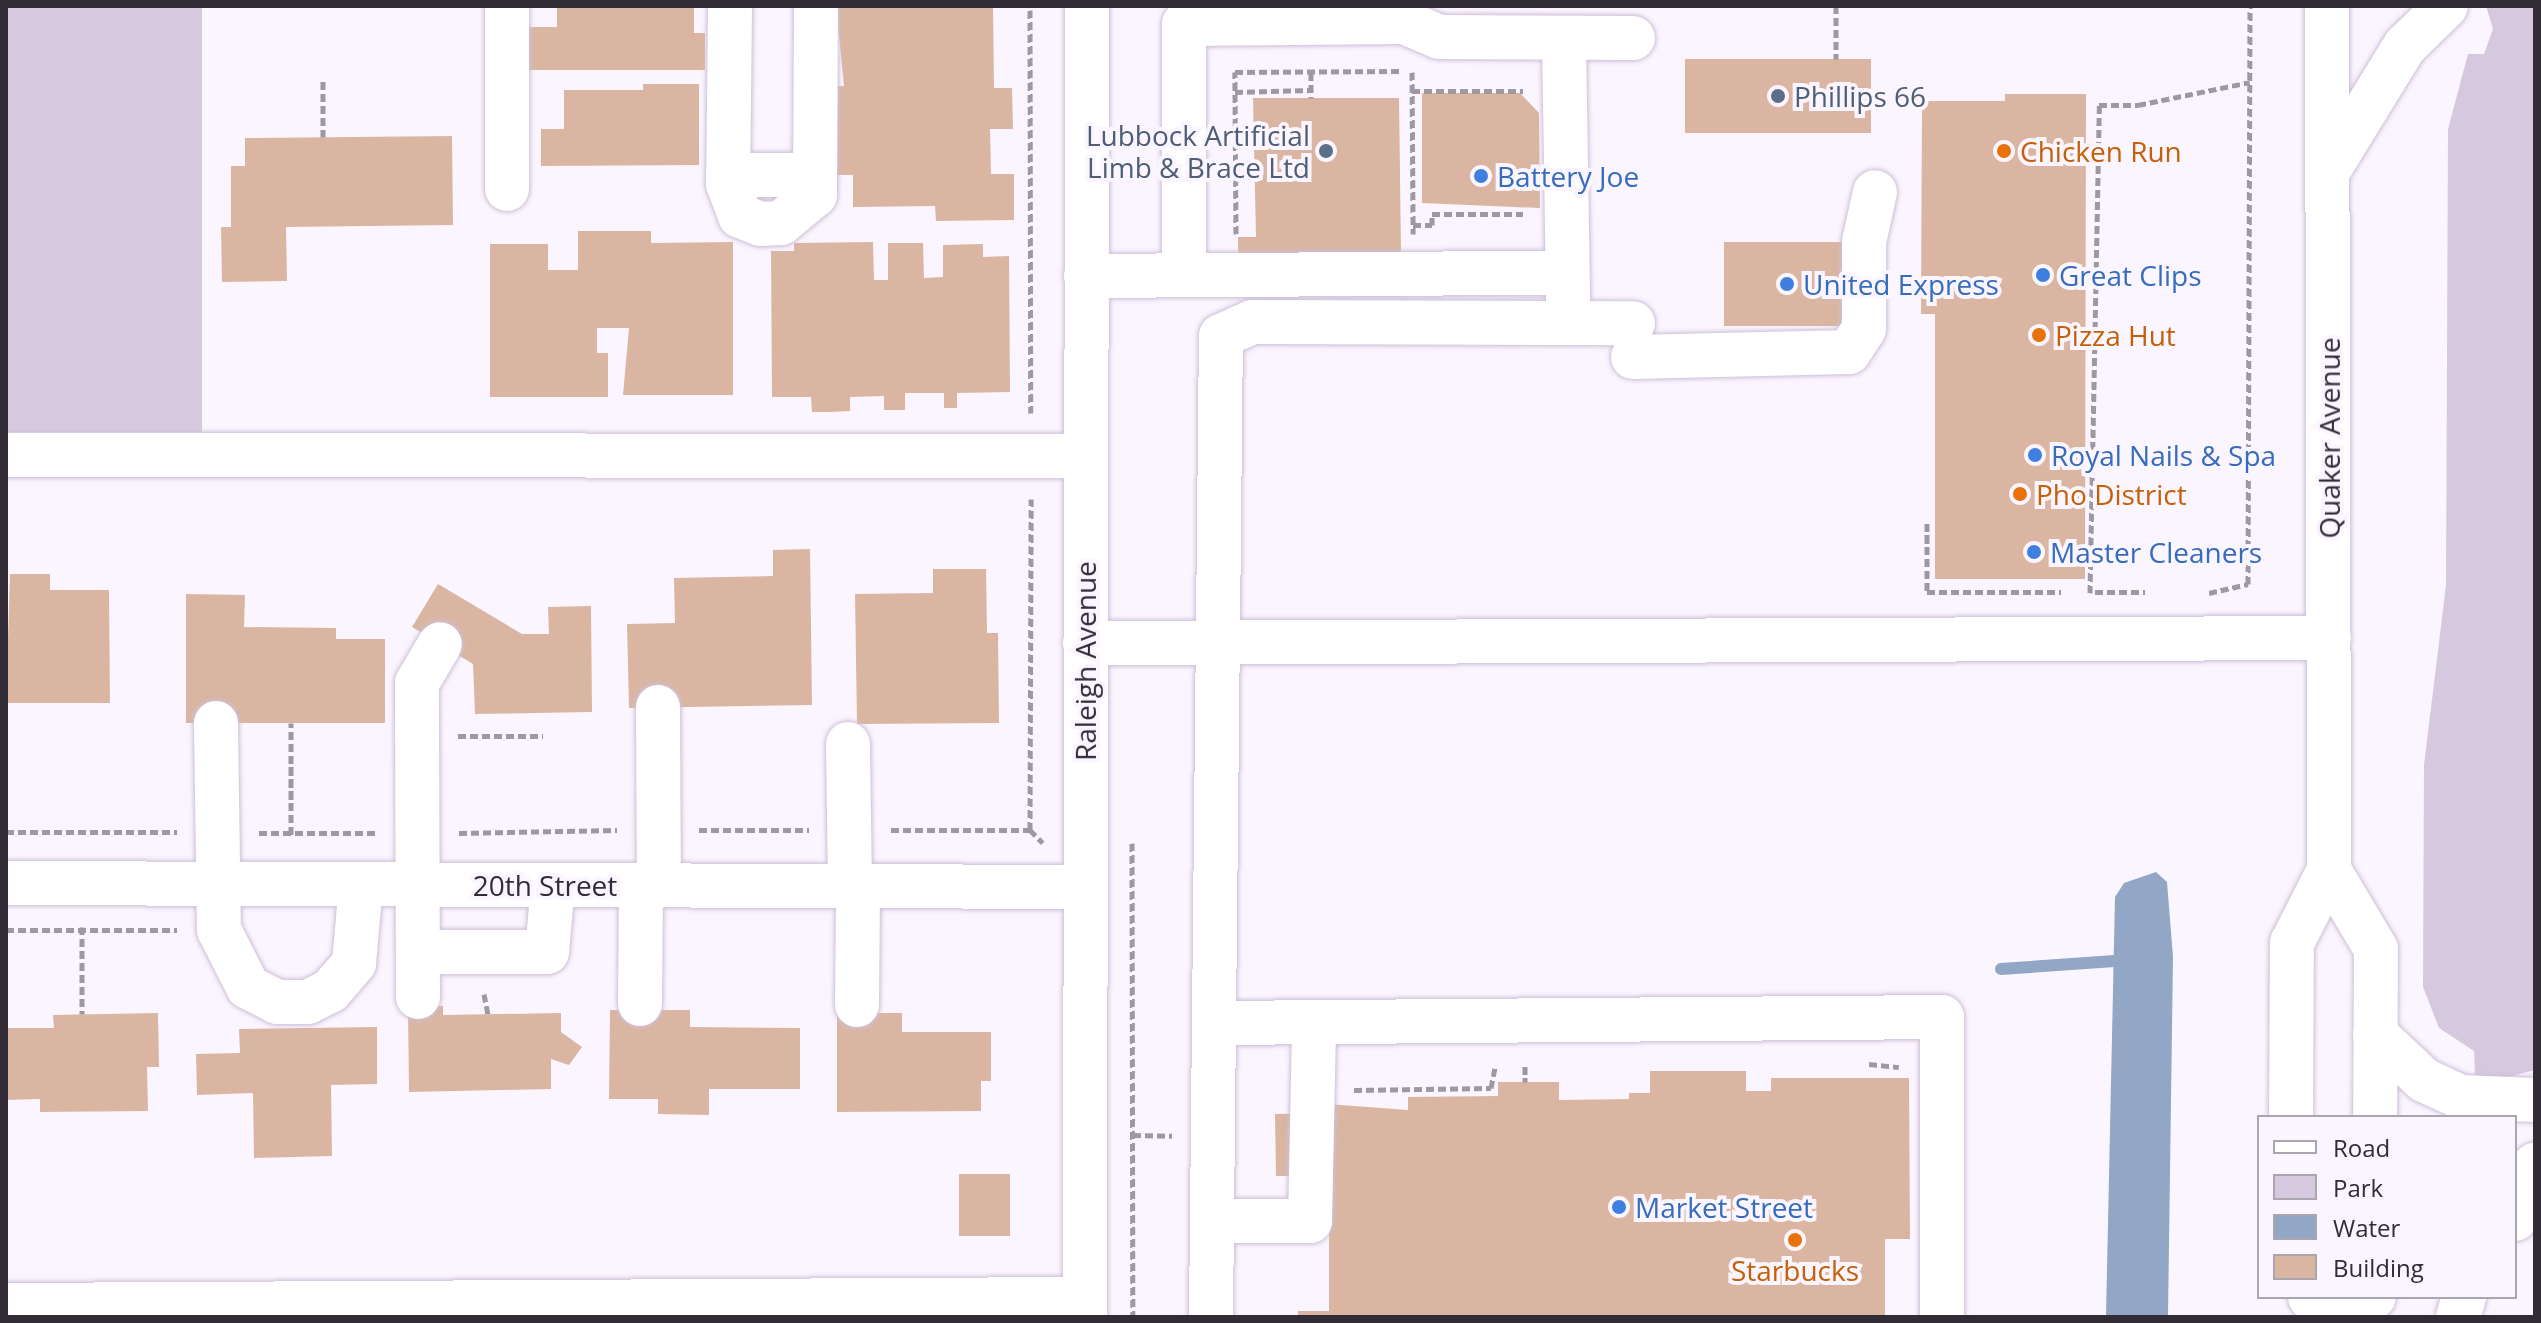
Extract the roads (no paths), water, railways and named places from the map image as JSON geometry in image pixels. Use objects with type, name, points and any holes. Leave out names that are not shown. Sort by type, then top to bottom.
[{"type":"main road","points":[[507,6],[507,189]]},
{"type":"main road","points":[[730,6],[728,175],[733,206],[761,224],[781,223],[807,206],[815,175],[816,6]]},
{"type":"main road","name":"Raleigh Avenue","points":[[1085,1308],[1087,6]]},
{"type":"main road","name":"Quaker Avenue","points":[[2291,1115],[2292,943],[2329,870],[2327,6]]},
{"type":"main road","points":[[2328,171],[2405,46],[2446,6]]},
{"type":"main road","points":[[1184,275],[1184,24],[1404,22],[1439,37],[1633,38]]},
{"type":"main road","points":[[1564,38],[1568,323]]},
{"type":"main road","points":[[1211,1317],[1215,643],[1221,336],[1252,322],[1568,323],[1633,340],[1849,352],[1864,329],[1864,242],[1875,192]]},
{"type":"main road","points":[[1086,276],[1567,273]]},
{"type":"main road","points":[[6,455],[1085,456]]},
{"type":"main road","points":[[1085,643],[2329,638]]},
{"type":"main road","points":[[418,997],[417,683],[440,644]]},
{"type":"main road","points":[[640,1004],[658,830],[658,707]]},
{"type":"main road","points":[[216,723],[215,884],[221,943],[248,987],[277,1002],[308,1002],[330,991],[354,963],[361,884]]},
{"type":"main road","points":[[848,744],[857,1005]]},
{"type":"main road","points":[[2329,870],[2376,949],[2375,1115]]},
{"type":"main road","name":"20th Street","points":[[6,883],[1084,887]]},
{"type":"main road","points":[[418,952],[547,952],[553,885]]},
{"type":"main road","points":[[1214,1023],[1942,1017],[1942,1317]]},
{"type":"main road","points":[[1212,1221],[1289,1221],[1303,1022]]},
{"type":"main road","points":[[2375,1034],[2424,1080],[2460,1097],[2535,1100]]},
{"type":"main road","points":[[2517,1179],[2535,1165]]},
{"type":"main road","points":[[2517,1217],[2535,1195]]},
{"type":"main road","points":[[2312,1299],[2325,1317]]},
{"type":"main road","points":[[2341,1317],[2351,1299]]},
{"type":"main road","points":[[2350,1317],[2372,1299]]},
{"type":"main road","points":[[6,1305],[1085,1308]]},
{"type":"water","points":[[2156,872],[2167,882],[2173,957],[2168,1315],[2106,1317],[2115,897],[2124,883]]},
{"type":"waterway","points":[[2001,969],[2115,961]]},
{"type":"place","name":"Phillips 66","points":[[1778,96]]},
{"type":"place","name":"Lubbock Artificial Limb & Brace Ltd","points":[[1326,151]]},
{"type":"place","name":"Chicken Run","points":[[2004,151]]},
{"type":"place","name":"Battery Joe","points":[[1481,176]]},
{"type":"place","name":"Great Clips","points":[[2043,275]]},
{"type":"place","name":"United Express","points":[[1787,284]]},
{"type":"place","name":"Pizza Hut","points":[[2039,335]]},
{"type":"place","name":"Royal Nails & Spa","points":[[2035,455]]},
{"type":"place","name":"Pho District","points":[[2020,494]]},
{"type":"place","name":"Master Cleaners","points":[[2034,552]]},
{"type":"place","name":"Market Street","points":[[1619,1207]]},
{"type":"place","name":"Starbucks","points":[[1795,1240]]}]
